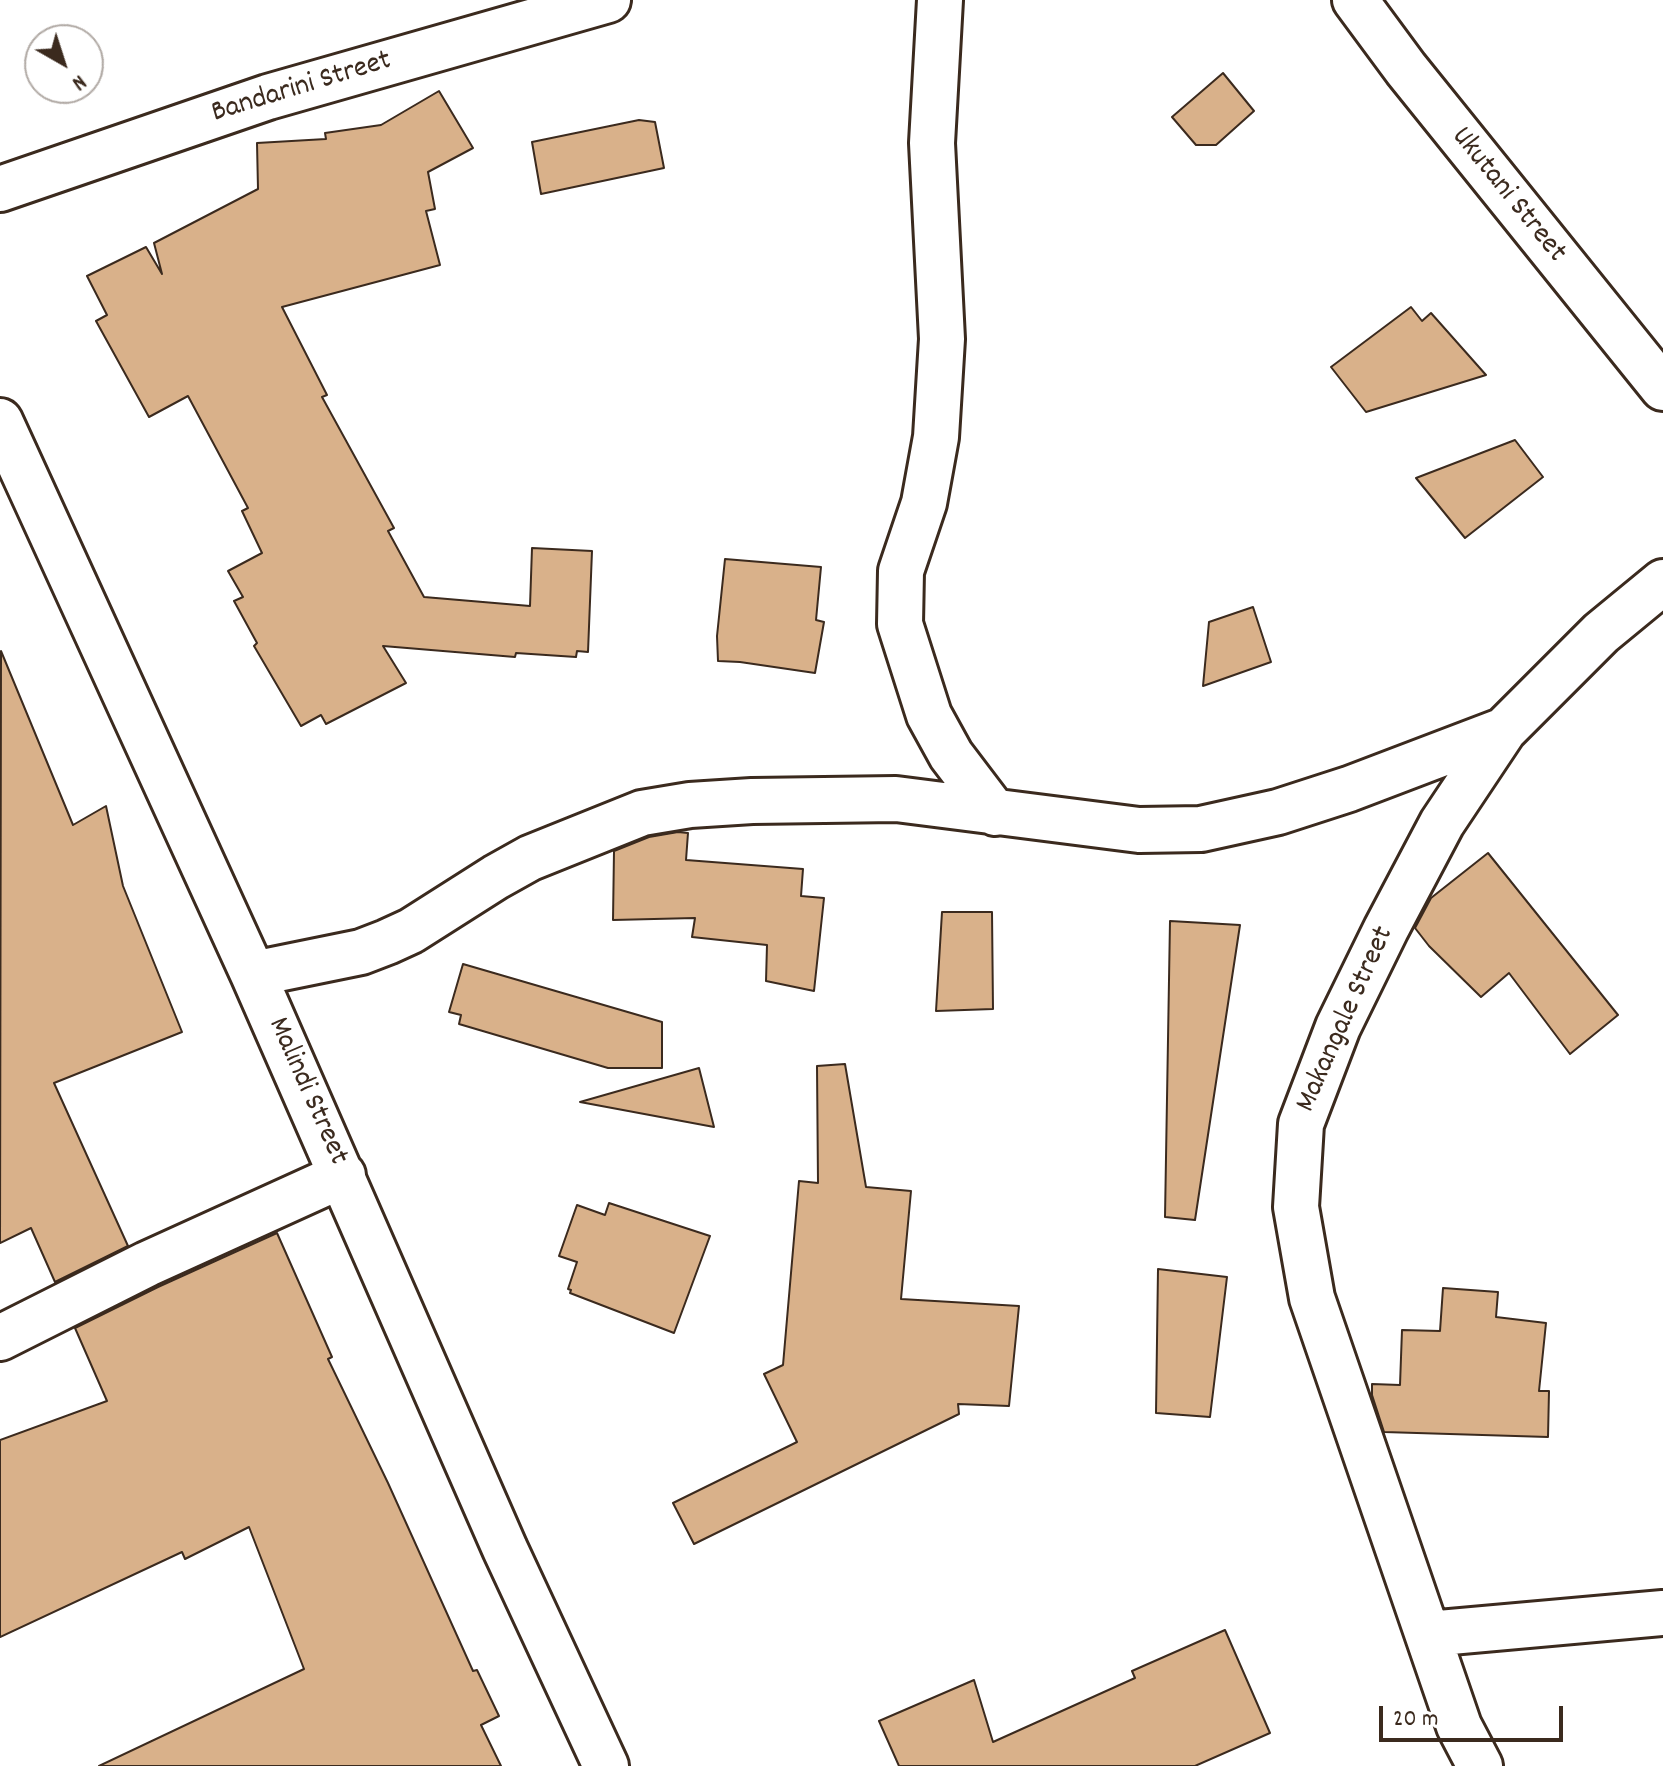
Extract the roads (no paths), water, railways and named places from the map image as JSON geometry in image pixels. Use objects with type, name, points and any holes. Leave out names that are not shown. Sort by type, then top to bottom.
[{"type":"street","name":"Bandarini Street","points":[[0,189],[268,97],[608,0]]},
{"type":"street","points":[[940,0],[932,143],[942,339],[937,423],[924,503],[901,571],[900,624],[929,715],[951,755],[995,813]]},
{"type":"street","name":"Ukutani Street","points":[[1355,0],[1406,69],[1663,388]]},
{"type":"street","name":"Malindi Street","points":[[0,421],[253,974],[505,1549],[606,1766]]},
{"type":"street","name":"Makangale Street","points":[[1480,1766],[1459,1726],[1312,1298],[1296,1207],[1301,1124],[1338,1027],[1386,929],[1442,823],[1504,730],[1601,633],[1663,582]]},
{"type":"street","points":[[253,974],[361,952],[387,942],[411,931],[530,858],[642,813],[690,805],[752,801],[896,799],[1139,830],[1201,829],[1307,803],[1504,730]]},
{"type":"street","points":[[0,1338],[147,1264],[343,1175]]},
{"type":"street","points":[[1428,1634],[1663,1613]]}]
